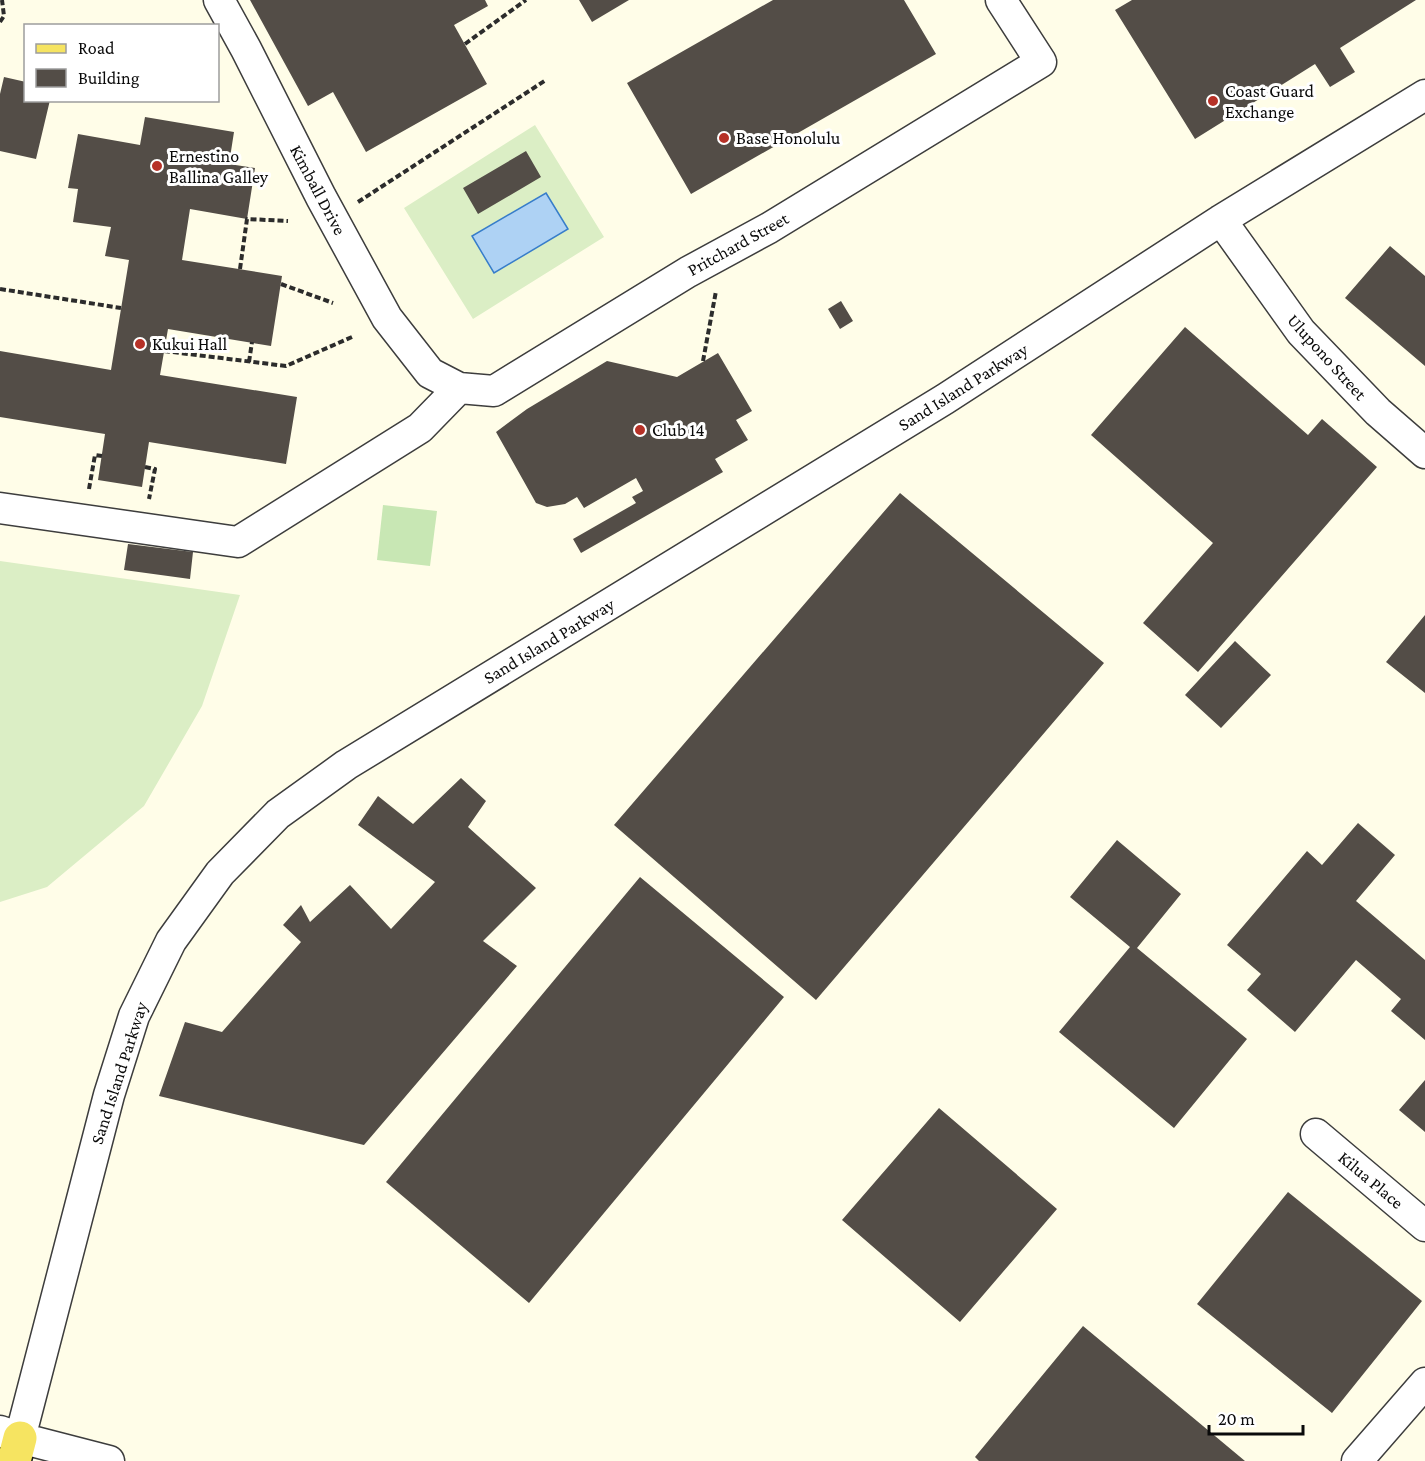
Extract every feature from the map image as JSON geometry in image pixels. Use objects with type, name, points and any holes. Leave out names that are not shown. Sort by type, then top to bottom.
[{"type":"street","name":"Kimball Drive","points":[[219,0],[321,197],[387,318],[430,373]]},
{"type":"street","name":"Pritchard Street","points":[[430,373],[459,388],[494,391],[688,272],[769,228],[1041,62],[1001,0]]},
{"type":"street","name":"Sand Island Parkway","points":[[11,1443],[109,1095],[134,1016],[171,941],[220,873],[278,814],[346,765],[945,399],[1221,220],[1425,95]]},
{"type":"street","name":"Ulupono Street","points":[[1221,220],[1300,332],[1378,412],[1425,453]]},
{"type":"street","points":[[0,508],[238,542],[420,428],[459,388]]},
{"type":"street","name":"Kilua Place","points":[[1316,1134],[1425,1226]]},
{"type":"street","points":[[1357,1461],[1425,1383]]},
{"type":"street","points":[[11,1443],[109,1461]]},
{"type":"path","points":[[0,22],[4,16],[2,0]]},
{"type":"path","points":[[465,44],[526,0]]},
{"type":"path","points":[[355,203],[546,80]]},
{"type":"path","points":[[240,269],[247,219],[288,221]]},
{"type":"path","points":[[281,284],[333,303]]},
{"type":"path","points":[[703,361],[717,286]]},
{"type":"path","points":[[0,289],[121,308]]},
{"type":"path","points":[[164,351],[286,366],[352,338]]},
{"type":"path","points":[[249,362],[252,342]]},
{"type":"path","points":[[87,495],[95,455],[102,456]]},
{"type":"path","points":[[145,467],[155,469],[148,503]]},
{"type":"green space","points":[[535,125],[604,237],[473,319],[404,208]]},
{"type":"green space","points":[[383,505],[437,511],[430,566],[377,560]]},
{"type":"green space","points":[[0,561],[240,595],[202,706],[144,806],[47,887],[0,902]]},
{"type":"water","points":[[546,193],[568,229],[494,273],[472,236]]},
{"type":"building","points":[[250,0],[485,0],[488,6],[454,25],[487,84],[366,152],[333,92],[308,106]]},
{"type":"building","points":[[579,0],[629,0],[592,22]]},
{"type":"building","name":"Base Honolulu","points":[[773,0],[904,0],[936,54],[691,194],[627,83]]},
{"type":"building","name":"Coast Guard Exchange","points":[[1132,0],[1416,0],[1340,48],[1355,72],[1330,87],[1315,64],[1195,139],[1115,10]]},
{"type":"building","points":[[4,77],[24,82],[24,102],[50,102],[36,159],[0,151],[0,94]]},
{"type":"building","name":"Kukui Hall","points":[[145,117],[234,132],[229,164],[255,168],[247,219],[190,209],[182,260],[282,276],[271,346],[168,329],[160,375],[297,397],[286,464],[149,442],[142,487],[98,480],[105,434],[0,417],[0,351],[111,370],[129,260],[105,256],[111,227],[73,222],[78,189],[68,188],[78,134],[140,145]]},
{"type":"building","points":[[526,151],[541,177],[478,214],[463,188]]},
{"type":"building","points":[[1390,246],[1425,276],[1425,366],[1345,298]]},
{"type":"building","points":[[841,301],[853,321],[840,329],[828,309]]},
{"type":"building","points":[[1185,327],[1308,435],[1322,419],[1377,467],[1198,672],[1143,623],[1213,543],[1091,435]]},
{"type":"building","name":"Club 14","points":[[718,353],[752,411],[736,420],[748,440],[715,459],[723,472],[581,553],[573,539],[636,503],[632,497],[643,491],[636,478],[584,508],[577,497],[565,504],[547,507],[536,503],[496,432],[527,409],[607,361],[677,377]]},
{"type":"building","points":[[900,493],[1104,663],[816,1000],[614,825]]},
{"type":"building","points":[[128,544],[193,552],[190,579],[124,570]]},
{"type":"building","points":[[1425,615],[1425,693],[1386,662]]},
{"type":"building","points":[[1235,641],[1271,675],[1221,728],[1185,695]]},
{"type":"building","points":[[461,778],[486,801],[468,827],[536,888],[483,941],[517,966],[364,1145],[159,1096],[185,1022],[222,1032],[301,942],[283,925],[301,905],[310,922],[350,885],[391,929],[435,882],[358,825],[378,796],[413,824]]},
{"type":"building","points":[[1358,823],[1395,855],[1356,901],[1425,960],[1425,1040],[1391,1011],[1401,999],[1356,960],[1295,1032],[1247,990],[1261,974],[1227,945],[1307,851],[1322,865]]},
{"type":"building","points":[[1117,840],[1181,894],[1137,948],[1247,1039],[1174,1128],[1059,1032],[1130,947],[1070,897]]},
{"type":"building","points":[[640,877],[784,997],[529,1303],[386,1182]]},
{"type":"building","points":[[1425,1080],[1425,1132],[1399,1110]]},
{"type":"building","points":[[939,1108],[1057,1209],[960,1322],[842,1220]]},
{"type":"building","points":[[1288,1192],[1422,1301],[1332,1413],[1197,1304]]},
{"type":"building","points":[[1083,1326],[1245,1461],[979,1461],[975,1457]]},
{"type":"place","name":"Coast Guard Exchange","points":[[1213,101]]},
{"type":"place","name":"Base Honolulu","points":[[724,138]]},
{"type":"place","name":"Ernestino Ballina Galley","points":[[157,166]]},
{"type":"place","name":"Kukui Hall","points":[[140,344]]},
{"type":"place","name":"Club 14","points":[[640,430]]}]
